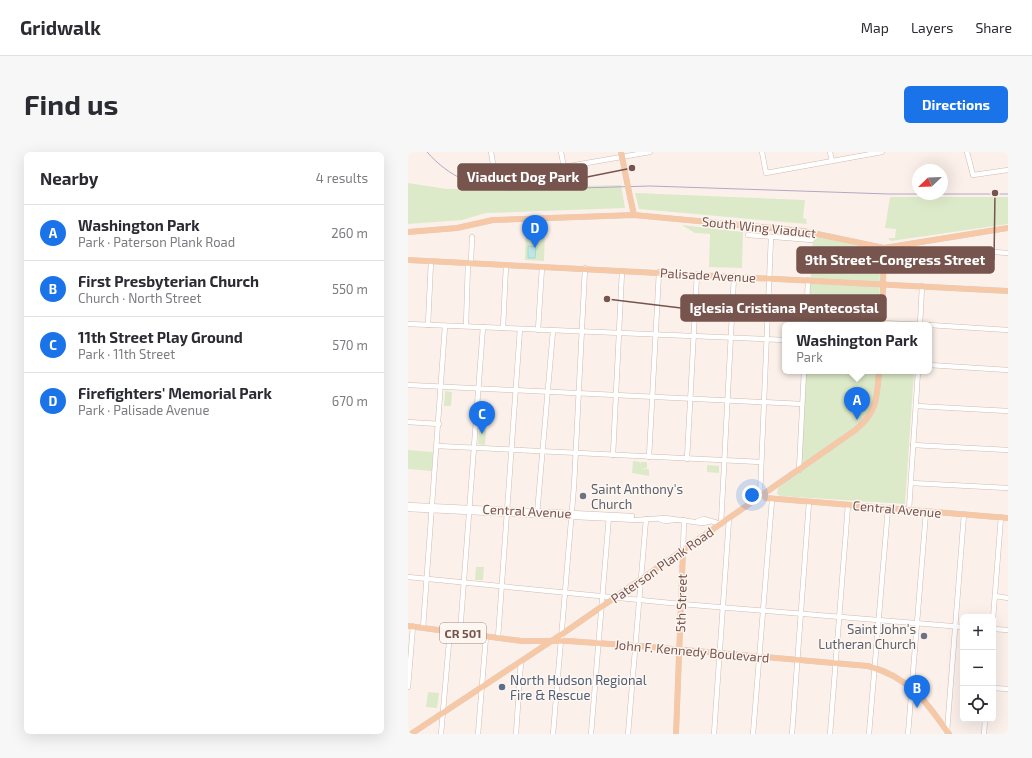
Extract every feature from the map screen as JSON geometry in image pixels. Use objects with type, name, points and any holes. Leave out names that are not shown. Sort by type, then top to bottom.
[{"type":"main road","points":[[620,155],[634,215]]},
{"type":"main road","name":"South Wing Viaduct","points":[[408,232],[457,228],[493,220],[634,215],[803,231],[884,248]]},
{"type":"main road","points":[[882,322],[884,248],[1008,228]]},
{"type":"main road","name":"Palisade Avenue","points":[[408,260],[1008,291]]},
{"type":"main road","name":"Paterson Plank Road","points":[[411,734],[552,641],[561,638],[601,607],[729,518],[766,498],[774,487],[854,431],[868,418],[877,398],[879,374]]},
{"type":"main road","points":[[774,487],[774,492],[779,498]]},
{"type":"main road","name":"Central Avenue","points":[[766,498],[1008,518]]},
{"type":"main road","name":"Central Avenue","points":[[766,498],[786,499]]},
{"type":"main road","name":"5th Street","points":[[676,734],[683,551]]},
{"type":"main road","name":"CR 501","points":[[411,626],[522,641],[552,641]]},
{"type":"main road","name":"John F. Kennedy Boulevard","points":[[561,638],[598,643],[836,662],[874,667],[894,676],[912,687],[924,699],[948,733]]},
{"type":"street","points":[[491,152],[496,181]]},
{"type":"street","points":[[561,152],[564,167]]},
{"type":"street","points":[[523,174],[620,155],[650,152]]},
{"type":"street","points":[[762,152],[766,172],[882,152]]},
{"type":"street","points":[[830,152],[832,161]]},
{"type":"street","points":[[967,152],[972,175],[1008,170]]},
{"type":"street","points":[[748,235],[812,240]]},
{"type":"street","points":[[466,326],[472,236]]},
{"type":"street","points":[[753,734],[762,610],[766,498],[762,462],[771,237]]},
{"type":"street","points":[[994,252],[1008,254]]},
{"type":"street","points":[[428,325],[431,261]]},
{"type":"street","points":[[503,328],[506,265]]},
{"type":"street","points":[[538,330],[542,267]]},
{"type":"street","points":[[554,734],[571,515],[585,268]]},
{"type":"street","points":[[613,455],[622,271]]},
{"type":"street","points":[[649,457],[659,272]]},
{"type":"street","points":[[687,459],[696,274]]},
{"type":"street","points":[[720,524],[734,276]]},
{"type":"street","points":[[806,322],[808,280]]},
{"type":"street","points":[[920,322],[922,286]]},
{"type":"street","points":[[408,324],[656,336],[782,340]]},
{"type":"street","points":[[932,325],[1008,330]]},
{"type":"street","points":[[423,628],[438,446],[445,326]]},
{"type":"street","points":[[460,633],[483,327]]},
{"type":"street","points":[[498,638],[520,329]]},
{"type":"street","points":[[537,513],[544,452],[553,331]]},
{"type":"street","points":[[932,365],[1008,370]]},
{"type":"street","points":[[799,470],[804,374]]},
{"type":"street","points":[[909,510],[918,374]]},
{"type":"street","points":[[408,385],[802,404]]},
{"type":"street","points":[[916,406],[1008,411]]},
{"type":"street","points":[[408,422],[439,424]]},
{"type":"street","points":[[913,445],[1008,450]]},
{"type":"street","points":[[438,446],[762,462]]},
{"type":"street","points":[[911,483],[1008,488]]},
{"type":"street","points":[[792,734],[809,502]]},
{"type":"street","name":"Central Avenue","points":[[408,505],[432,508],[506,512],[646,519],[665,518],[675,520],[704,520],[720,524]]},
{"type":"street","points":[[830,734],[848,505]]},
{"type":"street","name":"Central Avenue","points":[[408,509],[432,508]]},
{"type":"street","points":[[869,734],[888,508]]},
{"type":"street","points":[[908,734],[926,512]]},
{"type":"street","points":[[948,733],[964,514]]},
{"type":"street","points":[[591,734],[609,517]]},
{"type":"street","points":[[994,614],[1001,517]]},
{"type":"street","points":[[714,734],[729,518]]},
{"type":"street","points":[[628,734],[646,519]]},
{"type":"street","name":"5th Street","points":[[683,551],[684,520]]},
{"type":"street","points":[[408,577],[602,597],[960,627]]},
{"type":"street","points":[[995,596],[1008,598]]},
{"type":"street","points":[[408,686],[411,626]]},
{"type":"street","points":[[996,629],[1008,630]]},
{"type":"street","points":[[441,734],[450,632]]},
{"type":"street","points":[[478,734],[486,636]]},
{"type":"street","points":[[516,734],[521,661]]},
{"type":"street","points":[[996,688],[1008,689]]},
{"type":"street","points":[[984,734],[985,722]]},
{"type":"green space","points":[[408,183],[447,189],[621,185],[625,208],[486,213],[462,220],[408,224]]},
{"type":"green space","points":[[635,193],[805,200],[803,218],[806,219],[807,224],[639,209]]},
{"type":"green space","points":[[890,197],[912,197],[912,200],[948,200],[948,197],[1008,197],[1008,224],[891,241],[888,238],[895,238],[896,229],[885,228]]},
{"type":"green space","points":[[682,225],[743,232],[742,268],[709,267],[710,234],[695,233]]},
{"type":"green space","points":[[526,229],[545,230],[544,261],[525,260]]},
{"type":"green space","points":[[813,236],[872,249],[877,252],[880,259],[879,322],[808,322]]},
{"type":"green space","points":[[806,374],[914,374],[905,504],[780,496],[777,494],[778,488],[800,470]]},
{"type":"green space","points":[[445,391],[452,392],[451,406],[444,406]]},
{"type":"green space","points":[[479,430],[486,430],[485,445],[478,444]]},
{"type":"green space","points":[[408,450],[433,452],[432,471],[408,469]]},
{"type":"green space","points":[[633,461],[640,462],[641,464],[641,462],[647,462],[647,468],[640,468],[649,469],[649,476],[632,473]]},
{"type":"green space","points":[[707,465],[719,466],[719,473],[707,472]]},
{"type":"green space","points":[[476,567],[484,567],[483,580],[475,580]]},
{"type":"green space","points":[[428,692],[439,693],[437,708],[426,707]]},
{"type":"water","points":[[528,246],[536,247],[535,258],[528,258]]},
{"type":"tram line","points":[[427,152],[445,169],[464,180],[486,187],[510,190],[650,186],[889,194],[1008,194]]},
{"type":"place","name":"Viaduct Dog Park","points":[[632,168]]},
{"type":"place","name":"9th Street–Congress Street","points":[[995,193]]},
{"type":"place","name":"Firefighters' Memorial Park","points":[[535,248]]},
{"type":"place","name":"Iglesia Cristiana Pentecostal","points":[[607,299]]},
{"type":"place","name":"Washington Park","points":[[857,420]]},
{"type":"place","name":"11th Street Play Ground","points":[[482,434]]},
{"type":"place","name":"Saint Anthony's Church","points":[[583,496]]},
{"type":"place","name":"Saint John's Lutheran Church","points":[[924,636]]},
{"type":"place","name":"North Hudson Regional Fire & Rescue","points":[[502,687]]},
{"type":"place","name":"First Presbyterian Church","points":[[917,708]]}]
